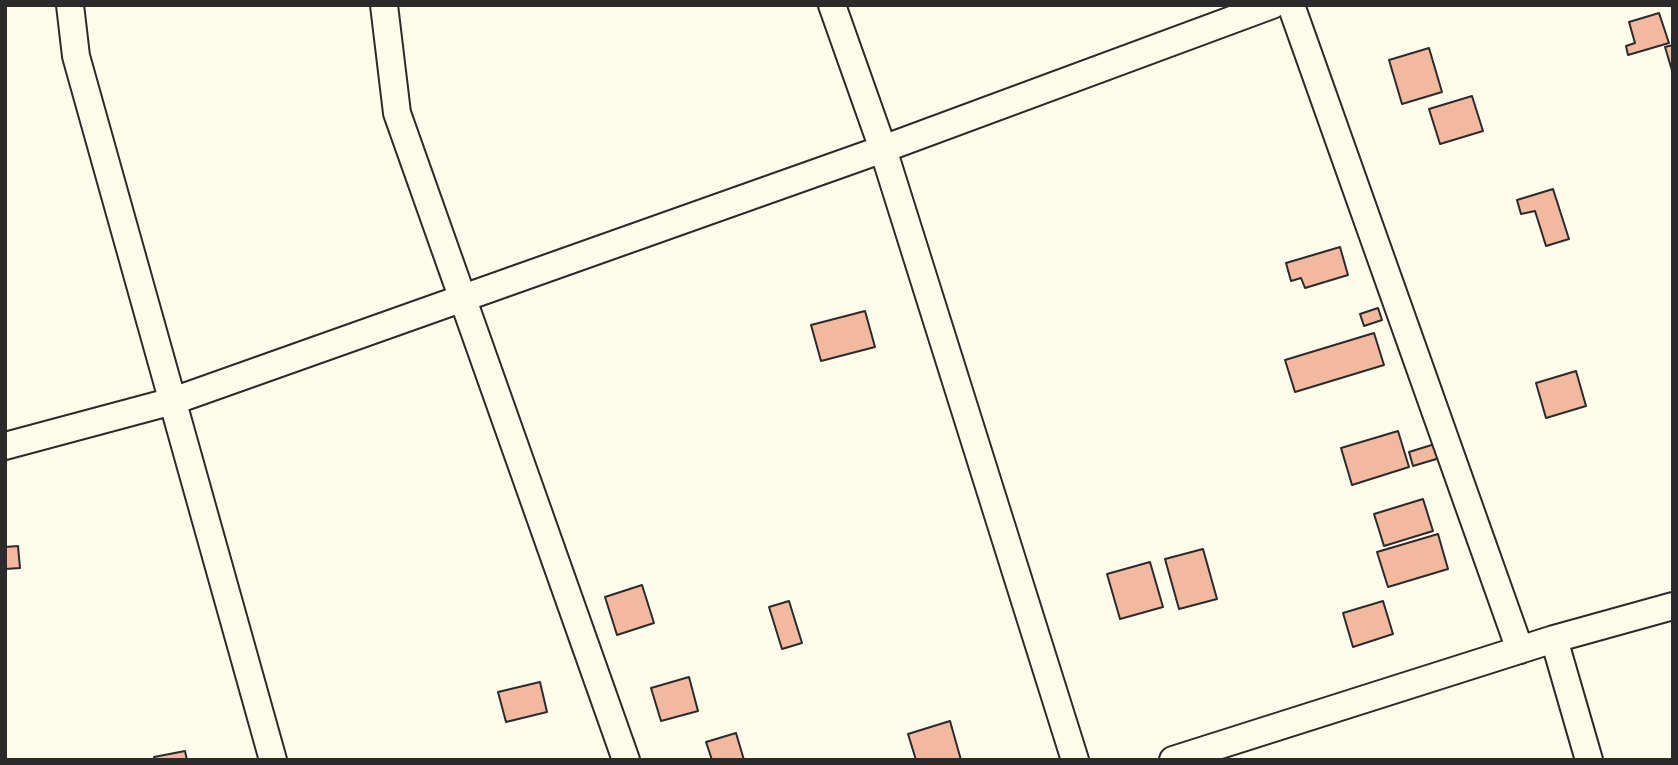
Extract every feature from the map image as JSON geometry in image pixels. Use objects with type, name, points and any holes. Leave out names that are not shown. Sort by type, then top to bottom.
[{"type":"street","points":[[70,5],[76,56],[273,760]]},
{"type":"street","points":[[384,5],[397,113],[626,760]]},
{"type":"street","points":[[832,5],[883,149],[1075,760]]},
{"type":"street","points":[[5,446],[173,401],[883,149],[1272,5]]},
{"type":"street","points":[[1291,5],[1520,650]]},
{"type":"street","points":[[1173,760],[1554,639],[1673,606]]},
{"type":"street","points":[[1554,639],[1589,760]]},
{"type":"building","points":[[1659,13],[1669,43],[1628,55],[1626,46],[1635,43],[1629,22]]},
{"type":"building","points":[[1673,45],[1673,74],[1665,47]]},
{"type":"building","points":[[1429,48],[1442,92],[1402,104],[1389,60]]},
{"type":"building","points":[[1472,96],[1483,131],[1440,144],[1429,109]]},
{"type":"building","points":[[1553,189],[1569,239],[1546,246],[1535,211],[1521,214],[1517,200]]},
{"type":"building","points":[[1340,247],[1348,275],[1305,288],[1301,278],[1291,281],[1286,263]]},
{"type":"building","points":[[1378,308],[1382,320],[1364,326],[1360,314]]},
{"type":"building","points":[[865,311],[875,347],[821,361],[811,325]]},
{"type":"building","points":[[1374,333],[1384,365],[1295,392],[1285,360]]},
{"type":"building","points":[[1576,371],[1586,406],[1546,418],[1536,383]]},
{"type":"building","points":[[1398,431],[1409,467],[1352,485],[1341,448]]},
{"type":"building","points":[[1438,443],[1443,457],[1413,466],[1409,452]]},
{"type":"building","points":[[1423,499],[1433,531],[1384,546],[1374,514]]},
{"type":"building","points":[[1438,534],[1448,569],[1388,587],[1377,552]]},
{"type":"building","points":[[18,546],[20,568],[5,569],[5,547]]},
{"type":"building","points":[[1203,549],[1217,599],[1179,609],[1165,559]]},
{"type":"building","points":[[1150,562],[1163,607],[1120,619],[1107,574]]},
{"type":"building","points":[[642,585],[654,623],[617,635],[605,597]]},
{"type":"building","points":[[789,601],[802,643],[782,649],[769,607]]},
{"type":"building","points":[[1383,601],[1393,634],[1353,647],[1343,613]]},
{"type":"building","points":[[689,677],[698,711],[661,721],[651,688]]},
{"type":"building","points":[[540,682],[547,712],[506,722],[498,692]]},
{"type":"building","points":[[950,721],[961,760],[916,760],[908,734]]},
{"type":"building","points":[[736,733],[744,760],[712,760],[706,742]]},
{"type":"building","points":[[185,751],[187,760],[155,760],[154,757]]}]
